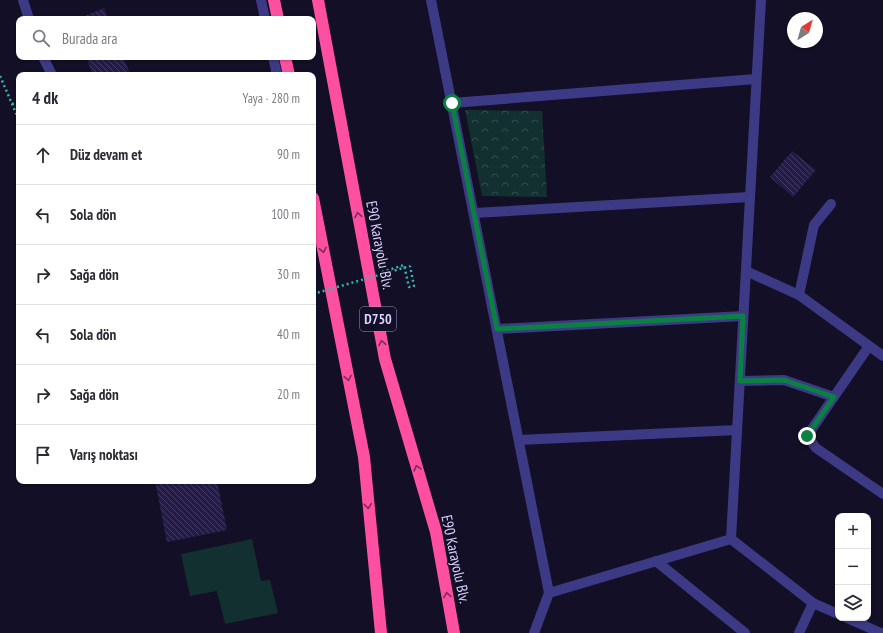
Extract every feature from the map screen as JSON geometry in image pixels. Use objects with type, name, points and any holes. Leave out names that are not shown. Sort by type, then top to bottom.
[{"type":"highway","points":[[274,0],[277,16]]},
{"type":"highway","name":"E90 Karayolu Blv.","points":[[318,0],[386,359],[436,532],[454,633]]},
{"type":"highway","points":[[286,60],[288,72]]},
{"type":"highway","name":"D750","points":[[316,213],[364,457],[381,633]]},
{"type":"street","points":[[23,0],[28,16]]},
{"type":"street","points":[[262,0],[265,16]]},
{"type":"street","points":[[431,0],[549,593],[534,633]]},
{"type":"street","points":[[731,539],[761,0]]},
{"type":"street","points":[[44,60],[50,72]]},
{"type":"street","points":[[274,60],[276,72]]},
{"type":"street","points":[[452,103],[756,79]]},
{"type":"street","points":[[474,213],[750,197]]},
{"type":"street","points":[[799,295],[814,225],[831,204]]},
{"type":"street","points":[[746,271],[799,295],[883,356]]},
{"type":"street","points":[[497,329],[743,316]]},
{"type":"street","points":[[869,346],[807,436],[816,448],[883,494]]},
{"type":"street","points":[[740,381],[784,380],[834,397]]},
{"type":"street","points":[[519,440],[737,430]]},
{"type":"street","points":[[549,593],[731,539]]},
{"type":"street","points":[[731,539],[813,603],[835,613]]},
{"type":"street","points":[[656,562],[745,633]]},
{"type":"street","points":[[799,633],[813,603]]},
{"type":"street","points":[[854,621],[881,633]]},
{"type":"path","points":[[0,76],[16,113]]},
{"type":"path","points":[[12,104],[16,103]]},
{"type":"path","points":[[370,275],[404,265],[405,268]]},
{"type":"path","points":[[316,293],[410,266],[414,286],[409,287],[405,268]]},
{"type":"green space","points":[[465,110],[542,111],[547,197],[482,196]]},
{"type":"green space","points":[[252,539],[261,581],[270,580],[278,613],[225,624],[217,591],[190,596],[181,554]]},
{"type":"building","points":[[104,8],[107,16],[84,16]]},
{"type":"building","points":[[87,60],[124,60],[130,72],[92,72]]},
{"type":"building","points":[[792,151],[816,170],[793,197],[770,177]]},
{"type":"building","points":[[156,484],[219,484],[227,530],[167,542]]},
{"type":"route","points":[[452,103],[497,329],[743,316],[740,381],[784,380],[834,397],[807,436]]}]
